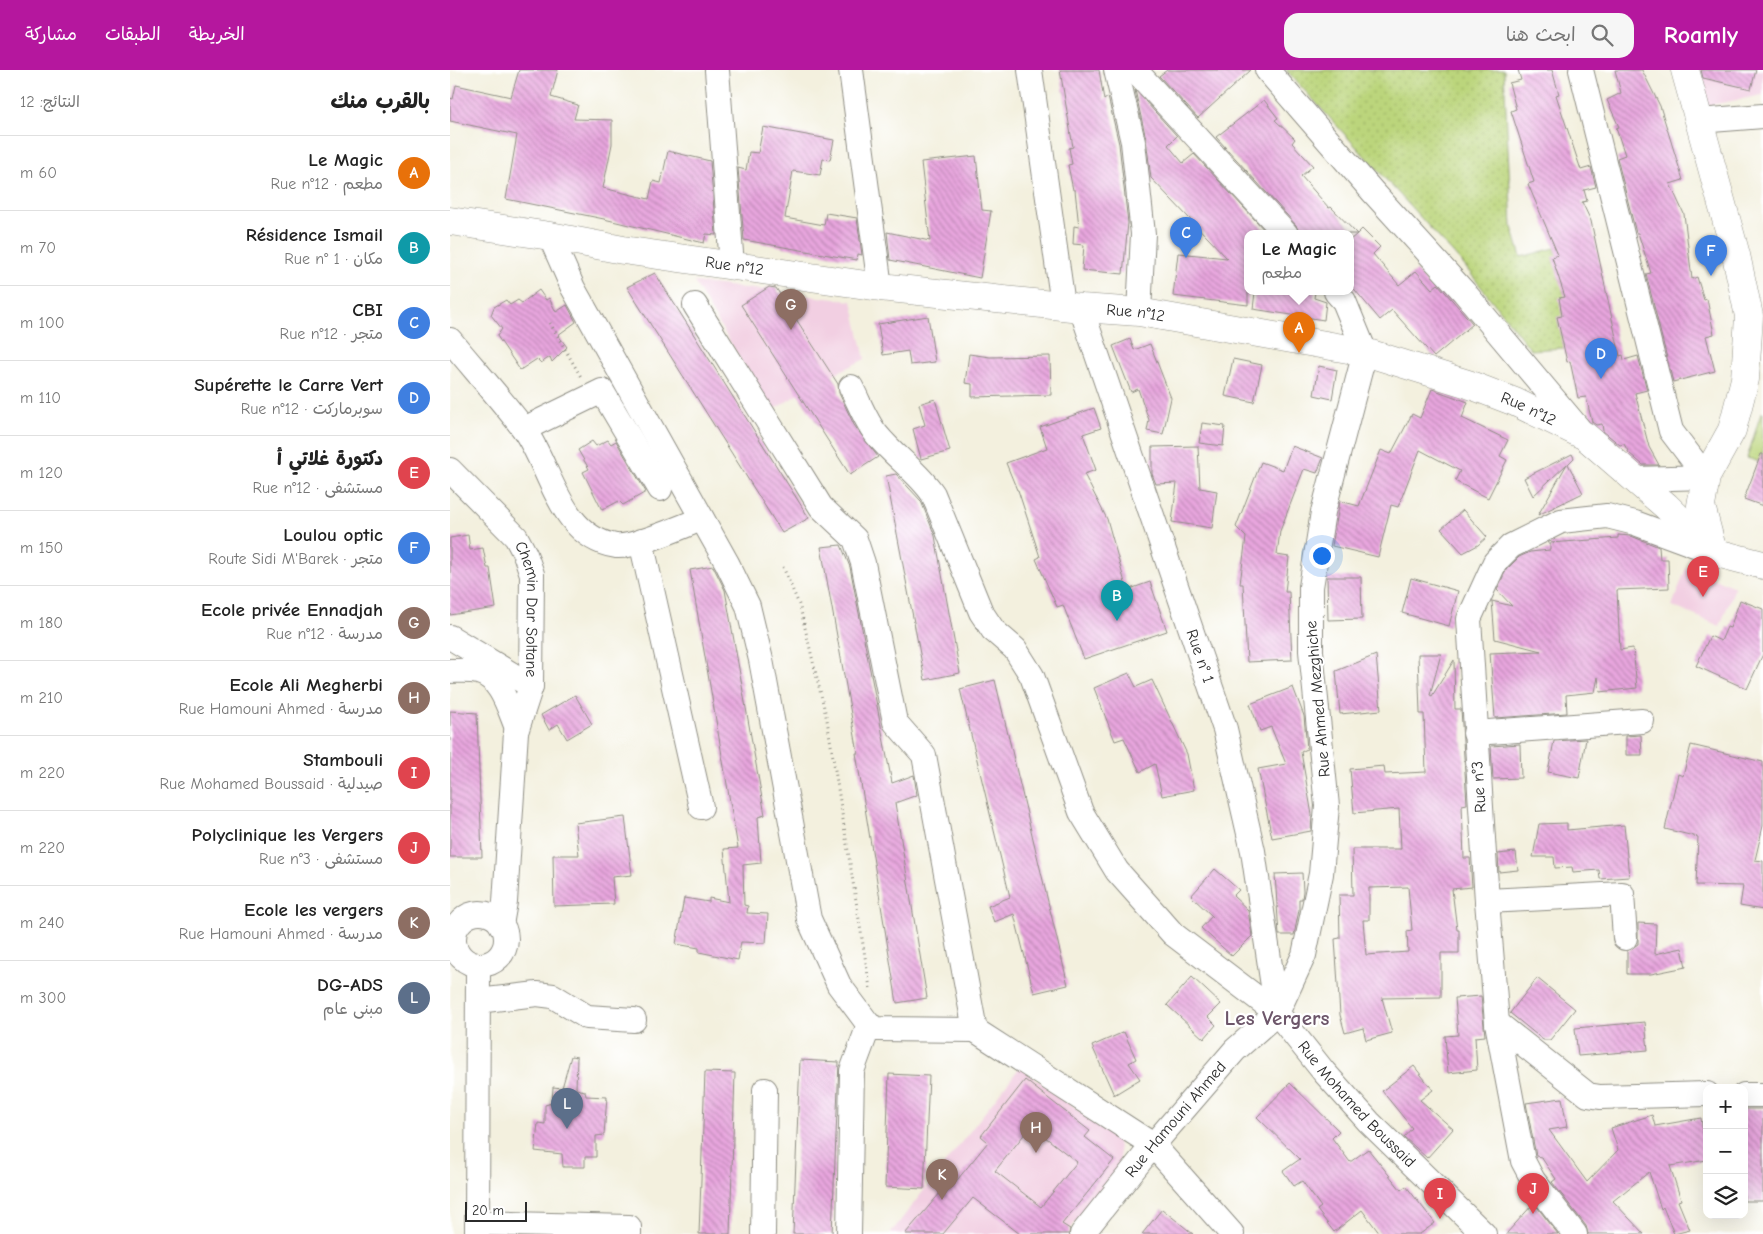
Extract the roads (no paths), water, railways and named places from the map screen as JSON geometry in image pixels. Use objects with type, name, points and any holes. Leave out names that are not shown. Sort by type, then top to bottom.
[{"type":"main road","points":[[1685,70],[1736,254],[1749,316],[1745,379],[1732,430],[1706,477],[1702,506],[1713,552]]},
{"type":"main road","name":"Rue n°12","points":[[450,221],[550,236],[623,250],[880,287],[1139,312],[1365,352],[1468,384],[1515,402],[1585,436],[1636,479],[1713,552],[1763,565]]},
{"type":"street","points":[[717,70],[732,266]]},
{"type":"street","points":[[851,70],[880,287]]},
{"type":"street","name":"Rue n° 1","points":[[1030,70],[1072,307],[1225,730],[1253,851],[1277,1013]]},
{"type":"street","points":[[1116,70],[1133,142],[1143,234],[1139,312]]},
{"type":"street","points":[[1135,70],[1282,230]]},
{"type":"street","points":[[1267,70],[1373,192],[1464,292],[1585,436]]},
{"type":"street","points":[[1581,70],[1670,431],[1706,477]]},
{"type":"street","points":[[1698,120],[1763,116]]},
{"type":"street","points":[[550,236],[573,288],[727,563],[748,606],[761,660],[809,919],[839,984],[869,1025],[877,1029],[976,1030],[1153,1145],[1232,1234]]},
{"type":"street","points":[[1338,295],[1344,302],[1365,352]]},
{"type":"street","points":[[695,305],[821,507],[855,539],[863,563],[895,722],[924,755],[976,1030]]},
{"type":"street","points":[[450,340],[524,429],[538,453],[563,507],[579,526],[597,539],[615,546],[635,543],[702,519]]},
{"type":"street","name":"Rue Ahmed Mezghiche","points":[[1277,1013],[1304,955],[1321,874],[1327,806],[1311,651],[1311,587],[1323,512],[1365,352]]},
{"type":"street","name":"Rue Mohamed Boussaid","points":[[851,387],[875,434],[900,461],[922,478],[933,494],[981,612],[993,630],[1015,649],[1032,676],[1081,812],[1118,871],[1173,934],[1277,1013],[1324,1072],[1369,1122],[1484,1234]]},
{"type":"street","points":[[524,429],[602,391],[660,489]]},
{"type":"street","name":"Chemin Dar Soltane","points":[[450,470],[516,537],[526,554],[532,574],[531,686],[517,728],[501,925]]},
{"type":"street","points":[[1636,479],[1706,477]]},
{"type":"street","name":"Rue n°3","points":[[1575,1234],[1533,1180],[1523,1161],[1497,1023],[1475,733],[1469,619],[1494,562],[1511,546],[1561,521],[1606,516],[1635,523],[1713,552]]},
{"type":"street","points":[[635,543],[701,807]]},
{"type":"street","points":[[450,637],[531,686]]},
{"type":"street","points":[[450,671],[478,672],[491,679],[501,691],[517,728]]},
{"type":"street","points":[[1475,733],[1642,721]]},
{"type":"street","points":[[1487,902],[1622,894],[1625,938]]},
{"type":"street","points":[[458,949],[494,961],[504,948],[505,932],[501,925],[488,915],[480,914],[464,918],[458,949],[478,1001],[477,1228],[629,1226],[629,1234]]},
{"type":"street","points":[[478,1001],[536,994],[552,996],[587,1017],[634,1020]]},
{"type":"street","name":"Rue Hamouni Ahmed","points":[[1082,1234],[1153,1145],[1235,1050],[1277,1013]]},
{"type":"street","points":[[1497,1023],[1588,1095],[1600,1097],[1703,1094]]},
{"type":"street","points":[[849,1234],[852,1071],[869,1025]]},
{"type":"street","points":[[763,1234],[765,1090]]},
{"type":"street","points":[[1748,1095],[1763,1095]]},
{"type":"place","name":"CBI","points":[[1186,258]]},
{"type":"place","name":"Loulou optic","points":[[1711,276]]},
{"type":"place","name":"Ecole privée Ennadjah","points":[[791,330]]},
{"type":"place","name":"Le Magic","points":[[1299,353]]},
{"type":"place","name":"Supérette le Carre Vert","points":[[1601,379]]},
{"type":"place","name":"دكتورة غلاتي أ","points":[[1703,597]]},
{"type":"place","name":"Résidence Ismail","points":[[1117,621]]},
{"type":"place","name":"DG-ADS","points":[[567,1129]]},
{"type":"place","name":"Ecole Ali Megherbi","points":[[1036,1153]]},
{"type":"place","name":"Ecole les vergers","points":[[942,1200]]},
{"type":"place","name":"Polyclinique les Vergers","points":[[1533,1214]]},
{"type":"place","name":"Stambouli","points":[[1440,1219]]},
{"type":"district","name":"Les Vergers","points":[[1277,1018]]}]
